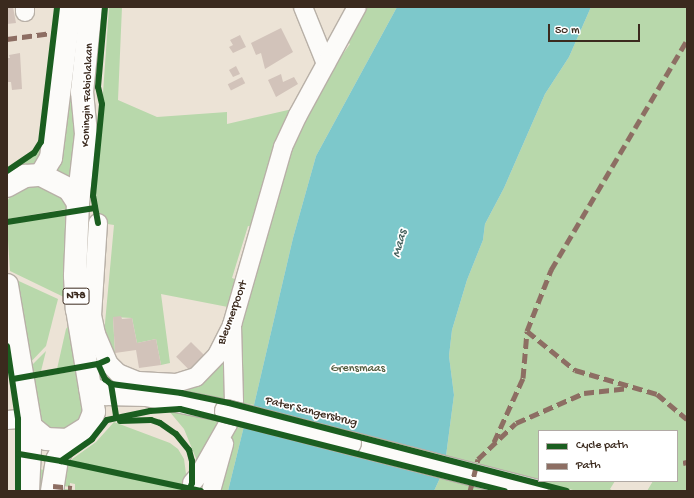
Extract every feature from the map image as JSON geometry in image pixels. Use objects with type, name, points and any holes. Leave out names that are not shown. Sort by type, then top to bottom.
[{"type":"main road","name":"Koningin Fabiolalaan","points":[[41,175],[51,158],[70,7]]},
{"type":"main road","name":"Koningin Fabiolalaan","points":[[78,203],[86,134],[82,92],[90,7]]},
{"type":"main road","points":[[7,186],[25,176],[41,175],[69,189],[78,203]]},
{"type":"main road","name":"N78","points":[[78,203],[77,310],[94,412]]},
{"type":"main road","points":[[7,285],[28,491]]},
{"type":"main road","name":"Pater Sangersbrug","points":[[90,388],[106,394],[146,395],[225,421],[537,491]]},
{"type":"main road","name":"Pater Sangersbrug","points":[[94,412],[160,399]]},
{"type":"main road","points":[[52,491],[57,460],[68,440],[88,427],[94,412]]},
{"type":"main road","points":[[21,421],[46,438],[68,440]]},
{"type":"street","points":[[303,7],[326,64]]},
{"type":"street","name":"Bleumerpoort","points":[[77,233],[98,229],[92,320],[107,360],[118,373],[148,382],[169,384],[190,380],[212,363],[232,325],[283,147],[357,7]]},
{"type":"street","points":[[192,483],[234,402],[234,338],[232,325]]},
{"type":"street","points":[[211,491],[224,448],[225,421]]},
{"type":"green space","points":[[109,7],[122,7],[118,100],[157,117],[227,112],[227,124],[297,108],[257,228],[248,226],[232,278],[242,282],[233,308],[161,294],[170,363],[161,365],[156,339],[137,343],[132,318],[113,317],[115,353],[112,354],[104,334],[114,225],[101,223],[96,193]]},
{"type":"green space","points":[[363,7],[397,7],[316,156],[293,238],[254,405],[239,402],[239,338],[286,156],[315,93],[350,44],[345,39]]},
{"type":"green space","points":[[591,7],[687,7],[687,491],[647,491],[652,482],[678,482],[678,430],[538,430],[538,481],[446,456],[454,395],[449,356],[452,330],[467,280],[483,240],[485,224],[504,188],[545,94],[569,57]]},
{"type":"green space","points":[[56,18],[60,18],[49,142],[34,164],[26,169],[7,174],[35,155],[43,146]]},
{"type":"green space","points":[[74,37],[77,187],[54,172]]},
{"type":"green space","points":[[30,185],[52,187],[72,208],[7,219],[7,201],[11,196]]},
{"type":"green space","points":[[73,214],[72,301],[10,271],[7,224]]},
{"type":"green space","points":[[10,277],[58,299],[46,346],[26,367]]},
{"type":"green space","points":[[71,322],[81,365],[57,369],[66,329]]},
{"type":"green space","points":[[46,351],[41,371],[27,374],[26,371]]},
{"type":"green space","points":[[218,363],[224,364],[231,401],[176,390]]},
{"type":"green space","points":[[82,370],[87,412],[70,431],[43,428],[28,379]]},
{"type":"green space","points":[[169,411],[186,412],[244,426],[228,491],[197,491],[204,478],[184,429]]},
{"type":"green space","points":[[114,422],[170,443],[178,449],[184,459],[186,474],[183,491],[56,491],[56,488],[75,490],[75,484],[70,483],[70,487],[57,485],[66,473],[68,462],[96,442]]},
{"type":"green space","points":[[34,468],[50,471],[48,491],[33,491]]},
{"type":"green space","points":[[440,478],[448,479],[493,491],[434,491]]},
{"type":"green space","points":[[540,482],[614,482],[610,489],[613,491],[577,491]]},
{"type":"water","name":"Grensmaas","points":[[397,7],[591,7],[569,57],[545,94],[504,188],[485,224],[483,240],[467,280],[452,330],[449,356],[454,395],[446,456],[440,478],[434,491],[228,491],[244,426],[254,405],[293,238],[316,156]]},
{"type":"building","points":[[7,7],[13,7],[16,23],[7,24]]},
{"type":"building","points":[[281,28],[293,52],[265,69],[261,53],[256,55],[251,43]]},
{"type":"building","points":[[240,35],[246,47],[233,53],[229,47],[233,45],[230,40]]},
{"type":"building","points":[[20,53],[22,89],[12,90],[11,82],[7,82],[7,58],[10,58],[9,55]]},
{"type":"building","points":[[236,66],[240,74],[233,77],[229,70]]},
{"type":"building","points":[[281,74],[283,82],[294,77],[298,84],[276,97],[268,80]]},
{"type":"building","points":[[242,77],[245,83],[231,91],[228,84]]},
{"type":"building","points":[[121,316],[122,319],[132,318],[137,343],[156,339],[161,365],[139,368],[136,350],[115,353],[113,317]]},
{"type":"building","points":[[191,342],[206,357],[191,372],[176,357]]},
{"type":"marked path","points":[[7,39],[52,33]]},
{"type":"marked path","points":[[494,442],[523,378],[527,331],[551,270],[687,40]]},
{"type":"marked path","points":[[527,331],[575,370],[657,394],[687,419]]},
{"type":"marked path","points":[[470,491],[478,459],[516,423],[584,393],[629,388]]},
{"type":"marked path","points":[[683,463],[687,462]]},
{"type":"marked path","points":[[53,486],[72,488]]},
{"type":"cycle path","points":[[7,171],[34,153],[41,142],[57,7]]},
{"type":"cycle path","points":[[98,223],[93,196],[102,104],[98,87],[105,7]]},
{"type":"cycle path","points":[[7,222],[95,208]]},
{"type":"cycle path","points":[[7,346],[18,419],[18,491]]},
{"type":"cycle path","points":[[13,379],[98,364],[107,360]]},
{"type":"cycle path","points":[[98,364],[105,379],[111,384],[116,417]]},
{"type":"cycle path","points":[[111,384],[181,393],[229,403],[567,491]]},
{"type":"cycle path","points":[[61,461],[92,439],[107,420],[150,411],[180,409],[505,491]]},
{"type":"cycle path","points":[[120,421],[151,420],[160,423],[176,434],[189,450],[192,461],[192,483],[189,491]]},
{"type":"cycle path","points":[[19,454],[61,461],[201,491]]},
{"type":"water label","name":"Maas","points":[[401,244]]}]
